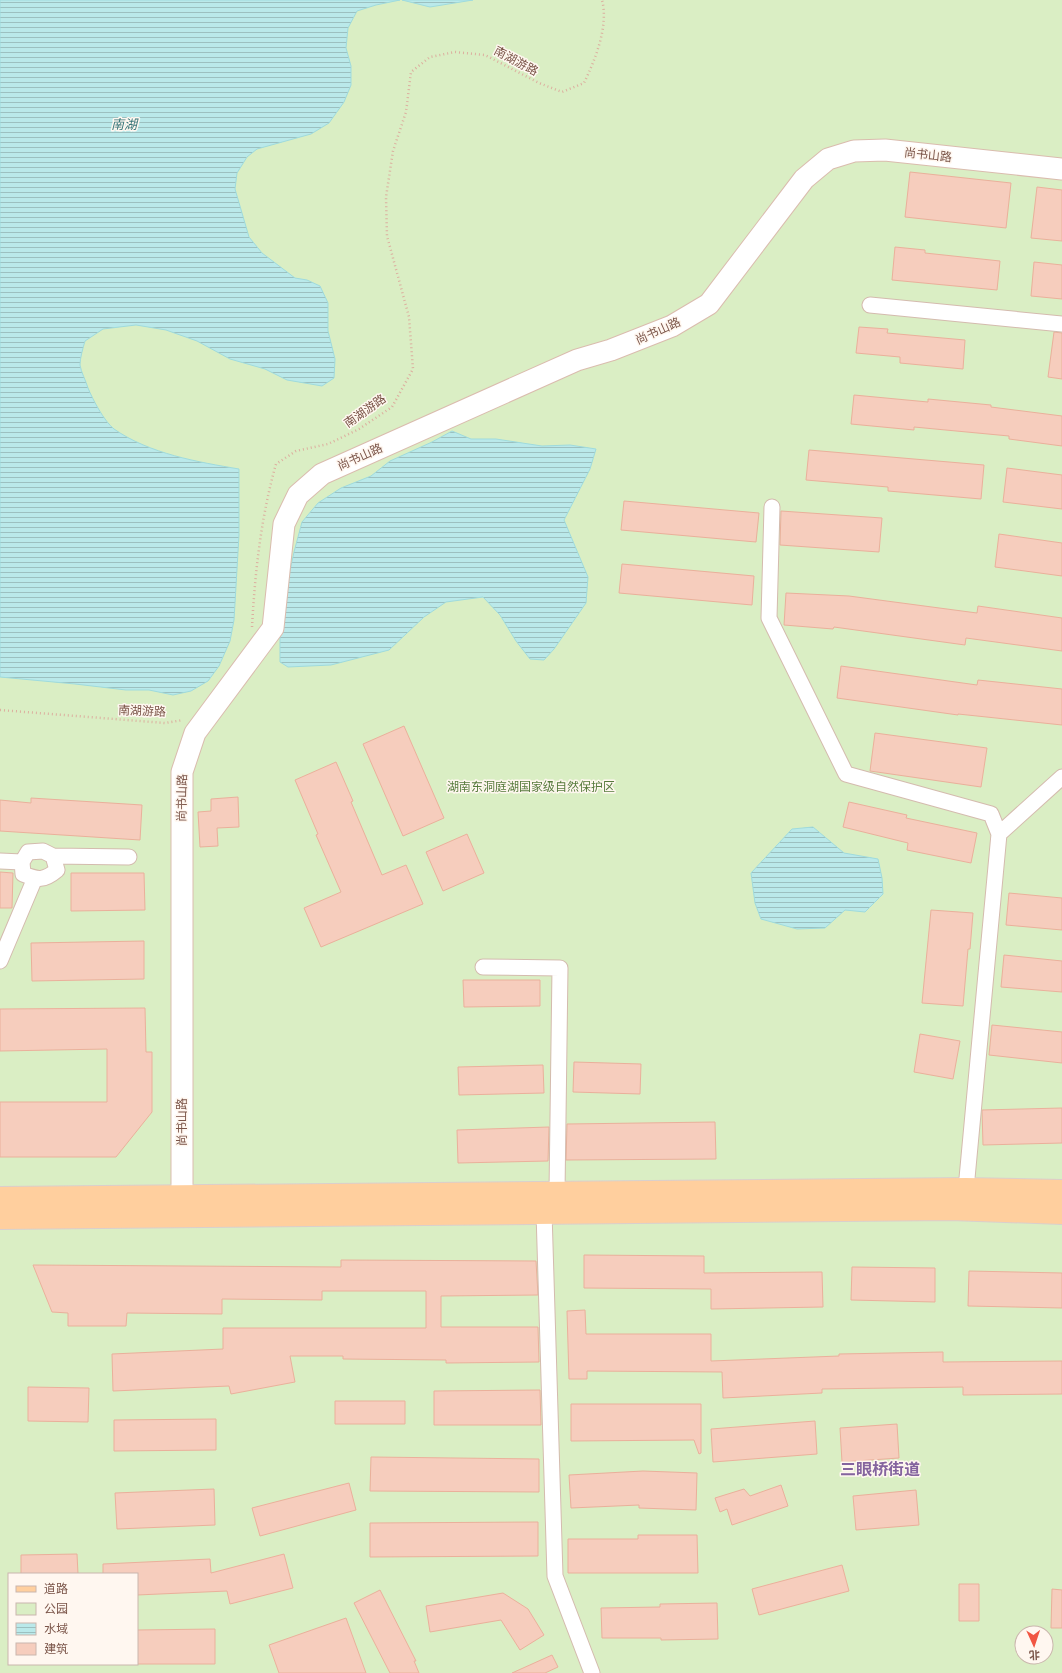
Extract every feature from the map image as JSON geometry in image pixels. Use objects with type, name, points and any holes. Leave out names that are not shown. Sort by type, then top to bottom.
[{"type":"main road","points":[[0,1198],[966,1189],[1062,1191]]},
{"type":"main road","points":[[0,1218],[950,1209],[1062,1213]]},
{"type":"street","name":"尚书山路","points":[[182,1196],[182,772],[195,733],[273,628],[284,524],[298,495],[322,474],[577,360],[611,350],[672,326],[709,304],[804,179],[828,159],[854,151],[885,150],[1062,169]]},
{"type":"street","points":[[870,305],[1062,324]]},
{"type":"street","points":[[772,507],[769,618],[846,774],[991,814],[999,834],[966,1189]]},
{"type":"street","points":[[999,834],[1062,776]]},
{"type":"street","points":[[53,856],[57,870],[48,878],[36,878],[23,874],[22,862],[28,852],[43,851],[53,856],[129,857]]},
{"type":"street","points":[[0,861],[22,862]]},
{"type":"street","points":[[0,961],[36,878]]},
{"type":"street","points":[[483,967],[560,968],[557,1192]]},
{"type":"street","points":[[544,1212],[555,1576],[592,1673]]},
{"type":"path","name":"南湖游路","points":[[252,631],[254,585],[267,496],[276,464],[296,451],[328,444],[359,429],[392,407],[412,369],[408,317],[387,236],[386,197],[393,151],[406,112],[411,72],[430,57],[455,52],[485,54],[539,83],[562,92],[584,83],[595,61],[605,9],[602,0]]},
{"type":"path","name":"南湖游路","points":[[0,710],[165,723],[187,719]]},
{"type":"green space","name":"湖南东洞庭湖国家级自然保护区","points":[[0,0],[1062,0],[1062,1673],[0,1673]]},
{"type":"water","name":"南湖","points":[[0,0],[400,0],[357,11],[348,28],[346,48],[351,66],[351,85],[344,102],[329,123],[311,134],[257,149],[247,157],[237,173],[235,189],[249,237],[262,253],[295,278],[307,280],[320,286],[328,303],[328,331],[335,359],[334,378],[322,386],[287,380],[265,369],[230,359],[197,341],[166,330],[136,325],[103,329],[85,341],[80,362],[81,371],[96,404],[106,421],[114,429],[128,438],[159,451],[191,460],[239,469],[239,535],[234,620],[230,641],[219,666],[208,681],[191,691],[173,695],[149,690],[126,690],[0,677]]},
{"type":"water","points":[[402,0],[473,0],[430,7]]},
{"type":"water","points":[[452,431],[471,439],[496,439],[542,446],[570,445],[596,449],[590,469],[564,520],[588,577],[586,603],[554,649],[544,660],[530,659],[516,641],[500,615],[483,597],[446,602],[424,617],[389,650],[331,665],[288,667],[280,662],[280,633],[286,589],[302,522],[318,503],[341,488],[371,476],[390,461]]},
{"type":"water","points":[[813,827],[844,853],[878,859],[882,878],[883,894],[865,912],[845,910],[825,928],[797,929],[761,919],[755,903],[751,873],[792,829]]},
{"type":"building","points":[[910,172],[1011,183],[1006,228],[905,217]]},
{"type":"building","points":[[1037,187],[1062,190],[1062,241],[1031,238]]},
{"type":"building","points":[[895,247],[925,250],[925,253],[1000,261],[997,290],[892,280]]},
{"type":"building","points":[[1034,262],[1062,265],[1062,299],[1031,296]]},
{"type":"building","points":[[859,327],[888,329],[887,333],[965,340],[963,369],[900,363],[900,357],[856,353]]},
{"type":"building","points":[[1054,332],[1062,333],[1062,379],[1048,377]]},
{"type":"building","points":[[854,395],[928,402],[928,399],[991,405],[991,407],[1062,416],[1062,446],[1009,439],[1009,436],[914,427],[914,430],[851,424]]},
{"type":"building","points":[[809,450],[984,465],[981,499],[888,491],[888,487],[806,480]]},
{"type":"building","points":[[1007,468],[1062,475],[1062,509],[1003,502]]},
{"type":"building","points":[[624,501],[759,513],[756,542],[621,530]]},
{"type":"building","points":[[781,511],[882,518],[879,552],[780,545]]},
{"type":"building","points":[[999,534],[1062,543],[1062,576],[995,567]]},
{"type":"building","points":[[622,564],[754,576],[752,605],[619,593]]},
{"type":"building","points":[[786,593],[849,596],[977,613],[978,606],[1062,618],[1062,651],[966,638],[965,645],[834,627],[833,629],[784,625]]},
{"type":"building","points":[[841,666],[977,685],[978,680],[1062,689],[1062,725],[958,715],[837,698]]},
{"type":"building","points":[[404,726],[444,818],[403,836],[363,744]]},
{"type":"building","points":[[875,733],[987,748],[981,787],[870,771]]},
{"type":"building","points":[[336,762],[382,875],[406,865],[423,904],[321,947],[304,908],[341,892],[316,835],[318,834],[295,780]]},
{"type":"building","points":[[238,797],[239,827],[217,828],[218,846],[200,847],[198,812],[211,811],[211,799]]},
{"type":"building","points":[[31,798],[142,805],[140,840],[0,831],[0,800],[31,803]]},
{"type":"building","points":[[849,802],[907,815],[906,818],[977,833],[971,863],[907,850],[908,843],[843,827]]},
{"type":"building","points":[[467,834],[484,873],[443,891],[426,852]]},
{"type":"building","points":[[0,872],[13,873],[12,908],[0,908]]},
{"type":"building","points":[[71,873],[144,873],[145,910],[71,911]]},
{"type":"building","points":[[1009,893],[1062,898],[1062,930],[1006,925]]},
{"type":"building","points":[[931,910],[973,913],[963,1006],[922,1003]]},
{"type":"building","points":[[144,941],[144,979],[32,981],[31,943]]},
{"type":"building","points":[[1004,955],[1062,961],[1062,992],[1001,987]]},
{"type":"building","points":[[463,980],[540,980],[540,1006],[464,1007]]},
{"type":"building","points":[[145,1008],[146,1052],[152,1052],[152,1112],[116,1157],[0,1157],[0,1102],[107,1102],[107,1049],[0,1051],[0,1009]]},
{"type":"building","points":[[992,1025],[1062,1032],[1062,1063],[989,1055]]},
{"type":"building","points":[[920,1034],[960,1041],[953,1079],[914,1072]]},
{"type":"building","points":[[574,1062],[641,1064],[640,1094],[573,1092]]},
{"type":"building","points":[[543,1065],[544,1093],[459,1095],[458,1067]]},
{"type":"building","points":[[1062,1108],[1062,1143],[983,1145],[982,1110]]},
{"type":"building","points":[[715,1122],[716,1159],[566,1160],[567,1124]]},
{"type":"building","points":[[549,1127],[548,1161],[458,1163],[457,1130]]},
{"type":"building","points":[[584,1255],[704,1256],[704,1273],[822,1272],[823,1307],[711,1309],[711,1289],[584,1288]]},
{"type":"building","points":[[341,1260],[536,1261],[538,1295],[441,1296],[441,1327],[538,1327],[539,1362],[446,1363],[446,1360],[343,1359],[343,1356],[290,1356],[295,1382],[231,1394],[229,1386],[113,1391],[112,1354],[223,1349],[223,1328],[426,1328],[426,1291],[322,1291],[322,1300],[222,1299],[222,1314],[127,1313],[126,1326],[68,1326],[68,1313],[52,1312],[33,1265],[341,1267]]},
{"type":"building","points":[[852,1267],[935,1268],[935,1302],[851,1300]]},
{"type":"building","points":[[969,1271],[1062,1273],[1062,1308],[968,1306]]},
{"type":"building","points":[[585,1310],[586,1334],[711,1334],[711,1361],[839,1356],[839,1354],[943,1352],[943,1362],[1062,1361],[1062,1394],[963,1395],[963,1387],[822,1389],[822,1393],[723,1398],[722,1372],[587,1371],[587,1379],[569,1379],[567,1311]]},
{"type":"building","points":[[28,1387],[89,1388],[88,1422],[28,1421]]},
{"type":"building","points":[[540,1390],[541,1425],[434,1425],[434,1391]]},
{"type":"building","points":[[335,1401],[405,1401],[405,1424],[335,1424]]},
{"type":"building","points":[[571,1404],[701,1404],[701,1453],[699,1454],[694,1440],[571,1441]]},
{"type":"building","points":[[216,1419],[216,1450],[114,1451],[114,1420]]},
{"type":"building","points":[[815,1421],[817,1454],[713,1462],[711,1429]]},
{"type":"building","points":[[897,1424],[899,1458],[842,1462],[840,1428]]},
{"type":"building","points":[[371,1457],[539,1459],[539,1492],[370,1491]]},
{"type":"building","points":[[643,1471],[697,1473],[696,1510],[639,1508],[639,1505],[571,1508],[569,1475]]},
{"type":"building","points":[[349,1483],[356,1510],[260,1536],[252,1508]]},
{"type":"building","points":[[781,1485],[788,1506],[732,1525],[727,1509],[720,1512],[715,1498],[744,1489],[750,1496]]},
{"type":"building","points":[[214,1489],[215,1525],[117,1529],[115,1493]]},
{"type":"building","points":[[916,1490],[919,1525],[856,1530],[853,1496]]},
{"type":"building","points":[[538,1522],[538,1556],[370,1557],[370,1523]]},
{"type":"building","points":[[638,1535],[697,1535],[698,1573],[568,1573],[568,1539],[638,1539]]},
{"type":"building","points":[[77,1554],[78,1573],[21,1573],[21,1555]]},
{"type":"building","points":[[284,1554],[293,1588],[230,1604],[227,1591],[138,1595],[138,1573],[103,1573],[103,1564],[210,1559],[211,1573]]},
{"type":"building","points":[[842,1565],[849,1591],[759,1615],[752,1589]]},
{"type":"building","points":[[959,1584],[979,1584],[979,1621],[959,1621]]},
{"type":"building","points":[[1052,1589],[1062,1590],[1062,1628],[1054,1628],[1054,1625],[1051,1625]]},
{"type":"building","points":[[380,1590],[416,1661],[414,1661],[419,1673],[390,1673],[354,1603]]},
{"type":"building","points":[[503,1593],[528,1609],[544,1635],[520,1650],[501,1620],[430,1632],[426,1606]]},
{"type":"building","points":[[717,1603],[718,1639],[661,1640],[661,1638],[602,1638],[601,1608],[660,1607],[660,1604]]},
{"type":"building","points":[[346,1618],[366,1673],[279,1673],[269,1645]]},
{"type":"building","points":[[215,1629],[215,1664],[138,1664],[138,1630]]},
{"type":"building","points":[[552,1655],[558,1667],[545,1673],[512,1673]]},
{"type":"district","name":"三眼桥街道","points":[[880,1469]]}]
